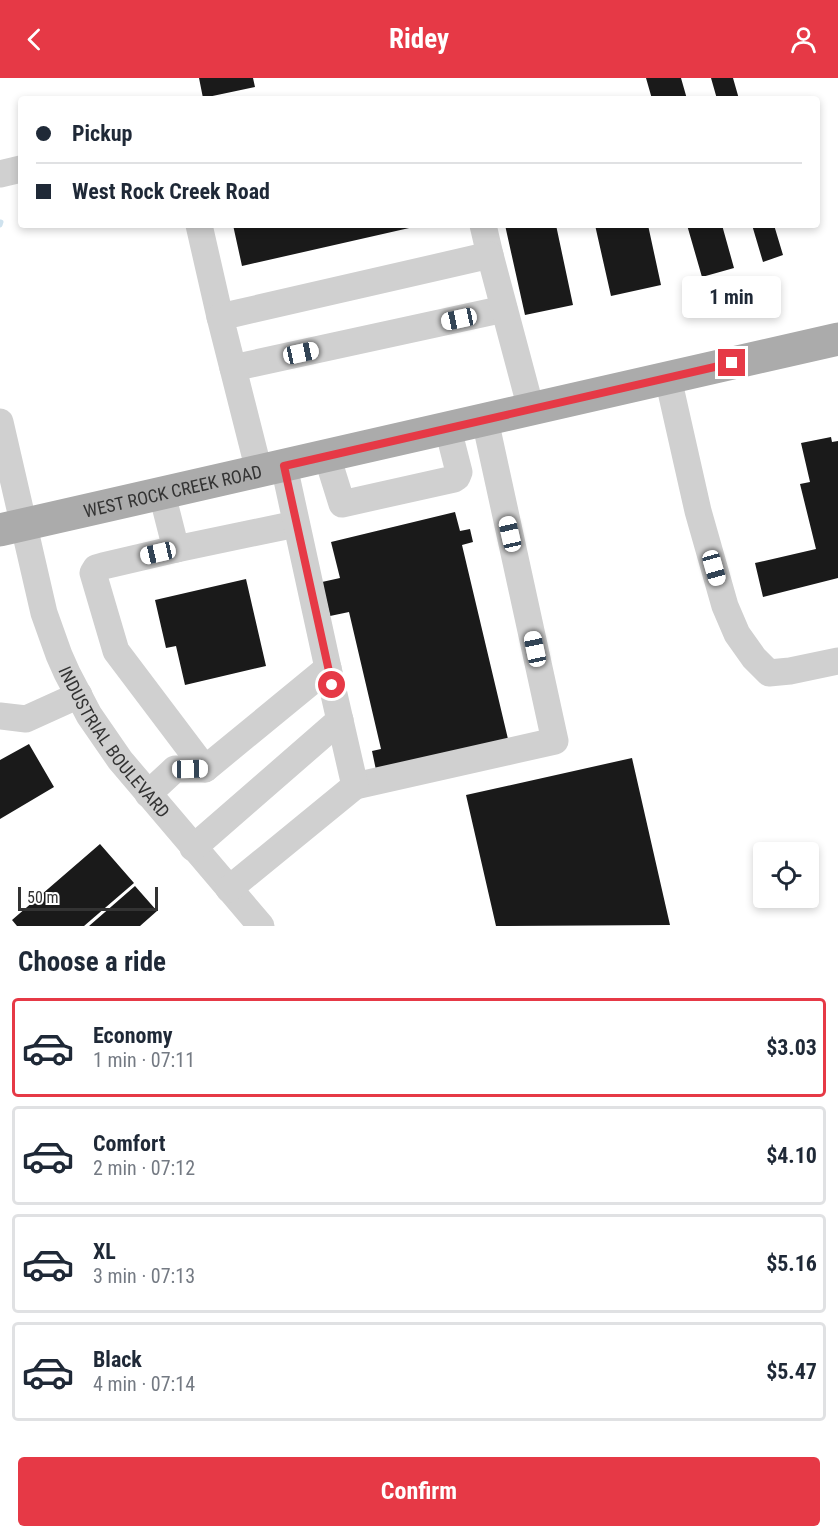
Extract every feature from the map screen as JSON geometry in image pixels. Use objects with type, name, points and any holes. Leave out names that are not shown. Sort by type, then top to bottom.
[{"type":"main road","name":"WEST ROCK CREEK ROAD","points":[[12,528],[838,339]]},
{"type":"street","points":[[0,174],[18,170]]},
{"type":"street","points":[[200,228],[233,368],[296,524],[355,786]]},
{"type":"street","points":[[484,228],[531,409]]},
{"type":"street","points":[[220,317],[490,255]]},
{"type":"street","points":[[233,368],[504,309]]},
{"type":"street","points":[[668,378],[698,511],[725,606],[737,634],[754,658],[769,672],[790,671],[838,661]]},
{"type":"street","points":[[229,889],[355,786],[555,741],[485,420]]},
{"type":"street","name":"INDUSTRIAL BOULEVARD","points":[[0,422],[12,528],[59,655],[79,694],[106,741],[260,926]]},
{"type":"street","points":[[327,456],[342,504],[457,477],[459,472],[448,429]]},
{"type":"street","points":[[162,494],[176,549]]},
{"type":"street","points":[[205,769],[116,651],[93,573],[96,568],[103,566],[296,524]]},
{"type":"street","points":[[148,794],[175,769],[205,769],[328,668]]},
{"type":"street","points":[[0,716],[26,719],[79,694]]},
{"type":"street","points":[[193,848],[340,720]]},
{"type":"building","points":[[199,78],[253,78],[255,87],[203,96]]},
{"type":"building","points":[[646,78],[681,78],[686,96],[651,96]]},
{"type":"building","points":[[711,78],[733,78],[738,96],[716,96]]},
{"type":"building","points":[[234,228],[409,228],[242,266]]},
{"type":"building","points":[[506,228],[557,228],[573,305],[525,315]]},
{"type":"building","points":[[596,228],[649,228],[661,285],[611,296]]},
{"type":"building","points":[[688,228],[723,228],[734,268],[702,277]]},
{"type":"building","points":[[753,228],[775,228],[783,255],[763,262]]},
{"type":"building","points":[[831,437],[832,442],[838,441],[838,578],[763,597],[755,563],[816,549],[800,484],[810,482],[801,443]]},
{"type":"building","points":[[455,512],[460,531],[470,529],[473,542],[462,545],[508,739],[376,770],[372,751],[381,749],[349,612],[330,616],[322,582],[340,578],[331,542]]},
{"type":"building","points":[[246,579],[266,666],[185,685],[176,646],[166,648],[155,600]]},
{"type":"building","points":[[29,744],[54,787],[0,819],[0,760]]},
{"type":"building","points":[[632,758],[670,925],[496,926],[466,795]]},
{"type":"building","points":[[100,844],[134,883],[84,926],[17,926],[12,920]]},
{"type":"building","points":[[135,886],[157,911],[140,926],[89,926]]},
{"type":"route","points":[[332,685],[284,466],[732,363]]}]
